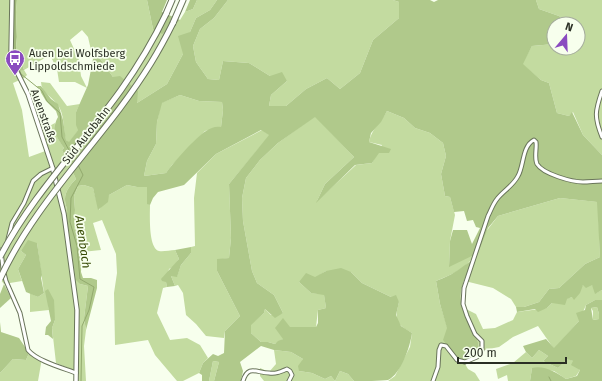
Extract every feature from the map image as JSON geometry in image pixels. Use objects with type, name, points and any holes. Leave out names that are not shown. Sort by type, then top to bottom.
[{"type":"highway","name":"Süd Autobahn","points":[[0,257],[36,198],[121,91],[146,52],[172,0]]},
{"type":"highway","name":"Süd Autobahn","points":[[0,279],[11,256],[29,227],[59,184],[126,99],[151,64],[173,23],[183,0]]},
{"type":"street","name":"Auenstraße","points":[[12,0],[11,56],[15,68],[28,94],[53,168],[64,214],[78,310],[76,381]]},
{"type":"street","points":[[602,91],[596,111],[597,124],[602,137]]},
{"type":"street","points":[[433,381],[438,367],[439,350],[441,345],[446,346],[457,360],[465,362],[472,360],[482,350],[482,342],[475,334],[465,310],[464,288],[490,211],[497,199],[519,176],[527,148],[532,141],[534,140],[536,143],[538,165],[551,173],[569,180],[583,182],[602,181]]},
{"type":"street","points":[[53,168],[40,174],[34,181],[24,203],[12,223],[5,247],[0,250],[6,281],[20,313],[28,350],[31,354],[76,373]]},
{"type":"street","points":[[243,381],[247,372],[250,371],[256,370],[268,373],[278,373],[287,369],[292,375],[289,381]]},
{"type":"green space","points":[[0,0],[13,0],[13,58],[27,75],[13,83],[22,110],[29,157],[48,150],[42,130],[55,123],[57,136],[64,148],[62,150],[76,179],[67,190],[65,199],[67,210],[66,218],[80,284],[88,286],[84,318],[86,330],[84,346],[86,381],[78,381],[78,371],[56,363],[52,328],[55,320],[48,301],[49,310],[30,312],[30,293],[38,297],[44,293],[37,243],[21,251],[26,255],[18,269],[22,281],[4,284],[0,279]]},
{"type":"green space","points":[[13,0],[17,0],[16,48],[24,70],[18,71],[13,58]]},
{"type":"green space","points":[[17,0],[147,0],[153,29],[180,20],[185,12],[193,9],[197,0],[217,0],[210,10],[196,18],[183,54],[167,84],[137,103],[113,77],[96,53],[93,59],[88,37],[82,30],[70,40],[79,60],[81,76],[87,88],[75,82],[59,82],[57,69],[50,55],[24,70],[16,48]]},
{"type":"green space","points":[[147,0],[167,0],[162,12],[180,20],[162,34],[153,29]]},
{"type":"green space","points":[[190,0],[197,0],[193,9],[185,12]]},
{"type":"green space","points":[[217,0],[228,0],[214,18],[200,29],[193,46],[196,62],[208,79],[219,80],[223,61],[249,63],[270,76],[282,72],[287,81],[271,95],[269,106],[286,106],[306,89],[327,78],[340,89],[360,73],[373,40],[399,18],[399,2],[393,0],[430,0],[434,2],[438,0],[536,0],[539,9],[559,16],[546,16],[546,45],[532,46],[523,64],[541,80],[549,83],[557,113],[569,116],[572,112],[583,135],[602,155],[602,290],[595,294],[592,285],[586,288],[583,285],[580,293],[574,300],[572,297],[567,299],[565,305],[552,303],[547,308],[538,312],[535,309],[517,312],[516,307],[524,307],[539,302],[549,289],[559,288],[585,264],[600,257],[597,202],[560,198],[498,216],[488,228],[478,253],[449,267],[450,241],[453,230],[467,230],[472,244],[480,228],[476,227],[473,220],[467,221],[464,211],[454,212],[450,197],[445,196],[441,174],[446,156],[443,143],[430,133],[415,128],[404,118],[387,111],[381,122],[371,133],[369,142],[391,149],[389,153],[379,153],[372,163],[355,165],[316,203],[325,184],[354,157],[315,117],[278,143],[260,160],[246,178],[242,198],[243,221],[252,271],[257,283],[274,295],[283,313],[275,318],[265,309],[264,313],[251,325],[251,333],[261,342],[275,344],[283,339],[275,328],[283,318],[290,327],[316,327],[318,323],[318,310],[326,308],[324,295],[311,293],[299,282],[306,273],[315,277],[326,271],[341,268],[351,272],[362,283],[391,297],[396,295],[399,302],[396,315],[401,326],[412,333],[404,360],[393,377],[388,380],[354,381],[348,374],[340,371],[335,381],[331,376],[325,379],[312,373],[299,371],[298,366],[303,359],[291,352],[274,350],[261,346],[240,362],[243,371],[241,381],[214,381],[219,362],[213,361],[209,381],[202,381],[202,375],[199,373],[203,363],[213,354],[218,356],[224,353],[225,331],[240,316],[217,271],[217,259],[229,258],[231,238],[229,184],[269,135],[261,130],[216,154],[184,185],[158,192],[150,205],[147,204],[147,187],[127,185],[109,195],[108,202],[98,210],[93,188],[84,185],[78,186],[74,196],[74,227],[82,252],[81,272],[83,278],[97,280],[97,288],[86,330],[84,318],[88,286],[80,284],[76,280],[66,218],[67,210],[65,196],[76,179],[62,150],[64,148],[55,133],[55,126],[58,117],[56,111],[46,101],[37,86],[41,86],[51,99],[58,104],[63,120],[66,140],[69,142],[78,130],[76,125],[76,112],[88,85],[93,59],[96,53],[113,77],[120,76],[138,91],[137,103],[167,84],[183,54],[178,36],[190,32],[196,18],[210,10]],"holes":[[[180,95],[199,101],[222,102],[223,110],[221,127],[213,128],[202,134],[185,150],[166,173],[144,176],[147,161],[156,144],[157,122],[162,103]]]},
{"type":"green space","points":[[228,0],[393,0],[399,2],[399,18],[373,40],[360,73],[340,89],[327,78],[306,89],[286,106],[269,106],[271,95],[287,81],[270,76],[249,63],[223,61],[219,80],[208,79],[196,62],[193,46],[200,29],[214,18]]},
{"type":"green space","points":[[536,0],[602,0],[602,155],[583,135],[573,112],[569,116],[557,113],[549,83],[541,80],[522,64],[532,46],[546,45],[546,56],[586,56],[586,16],[559,16],[539,9]]},
{"type":"green space","points":[[41,82],[50,83],[67,106],[80,104],[76,112],[79,129],[69,143],[66,140],[63,117],[60,108],[45,92],[41,86]]},
{"type":"green space","points":[[180,95],[199,101],[222,102],[223,110],[221,127],[205,131],[166,173],[144,176],[147,161],[156,144],[157,122],[161,103]]},
{"type":"green space","points":[[387,111],[404,118],[415,128],[430,133],[443,143],[446,156],[441,174],[445,196],[450,197],[455,215],[450,241],[449,266],[485,233],[498,216],[560,198],[598,202],[600,257],[585,264],[559,288],[549,289],[539,302],[524,307],[516,307],[511,299],[493,288],[465,281],[467,273],[473,268],[471,260],[460,270],[436,281],[440,304],[457,358],[462,359],[468,369],[475,373],[480,381],[388,381],[395,376],[410,347],[412,333],[403,327],[398,321],[397,313],[399,302],[362,283],[351,272],[326,271],[315,278],[299,282],[311,293],[324,294],[326,308],[318,310],[316,327],[289,327],[283,319],[283,339],[275,344],[261,342],[251,333],[250,325],[264,313],[265,309],[271,315],[283,313],[274,295],[257,283],[252,271],[243,221],[242,198],[246,178],[260,160],[278,143],[315,116],[354,157],[325,184],[317,201],[356,165],[372,163],[382,145],[369,142],[370,138]]},
{"type":"green space","points":[[262,130],[270,135],[229,184],[231,238],[229,258],[217,260],[217,271],[240,316],[225,331],[224,338],[206,336],[186,315],[183,293],[178,285],[175,286],[171,276],[177,276],[181,265],[191,253],[191,247],[195,246],[194,198],[197,173],[216,154]]},
{"type":"green space","points":[[84,185],[93,188],[99,210],[109,195],[127,185],[147,187],[147,203],[150,205],[151,238],[155,249],[159,251],[175,250],[179,259],[173,267],[169,269],[166,281],[167,287],[163,288],[157,313],[170,340],[187,338],[200,345],[208,358],[203,363],[199,373],[183,381],[177,381],[155,355],[148,340],[115,345],[114,293],[117,273],[116,254],[102,220],[93,223],[101,250],[82,252],[74,227],[74,196],[78,186]]},
{"type":"green space","points":[[28,240],[37,243],[44,293],[38,297],[26,292],[18,269],[26,255],[21,251]]},
{"type":"green space","points":[[191,247],[191,253],[181,265],[177,277],[171,276],[175,286],[167,287],[166,282],[162,281],[161,279],[179,259],[175,250]]},
{"type":"green space","points":[[476,258],[473,267],[465,278],[461,292],[463,309],[476,337],[479,351],[468,360],[457,358],[443,340],[447,328],[440,304],[436,281],[458,270]]},
{"type":"green space","points":[[4,284],[11,298],[0,308],[0,294]]},
{"type":"green space","points":[[592,284],[596,293],[602,290],[602,300],[595,300],[586,305],[579,321],[554,349],[538,326],[513,337],[499,347],[479,351],[477,338],[465,318],[462,307],[476,314],[483,329],[495,328],[513,320],[517,312],[547,308],[552,303],[572,297],[583,285]]},
{"type":"green space","points":[[48,289],[54,300],[55,320],[52,328],[53,339],[48,335],[45,335],[46,327],[51,321],[45,291]]},
{"type":"green space","points":[[595,300],[602,300],[602,381],[530,381],[532,368],[536,367],[550,370],[566,379],[577,376],[580,370],[571,365],[573,361],[567,359],[558,368],[543,361],[548,356],[539,350],[532,358],[523,346],[546,339],[554,348],[579,321],[576,313],[585,310],[586,305]],"holes":[[[597,307],[599,319],[593,320],[591,308]]]},
{"type":"green space","points":[[597,307],[599,319],[593,320],[593,311],[591,308]]},
{"type":"green space","points":[[0,322],[1,332],[19,338],[29,353],[26,360],[13,359],[0,373]]},
{"type":"green space","points":[[274,350],[291,352],[303,359],[299,371],[312,373],[325,379],[331,376],[335,381],[264,381],[260,376],[260,368],[269,372],[276,364]]},
{"type":"green space","points":[[539,350],[548,356],[543,361],[558,368],[567,358],[573,361],[580,370],[576,376],[566,379],[554,371],[532,368],[530,381],[508,381],[507,375],[498,379],[496,369],[513,363],[526,352],[532,358]]},
{"type":"green space","points":[[29,353],[42,358],[38,381],[0,381],[0,373],[13,359],[26,360]]},
{"type":"green space","points":[[213,361],[219,362],[214,381],[209,381]]},
{"type":"green space","points":[[340,371],[348,374],[354,381],[335,381]]},
{"type":"waterway","name":"Auenbach","points":[[15,0],[15,46],[17,64],[21,74],[42,91],[47,101],[60,113],[62,137],[70,152]]},
{"type":"waterway","name":"Auenbach","points":[[78,165],[83,175],[71,198],[70,222],[77,246],[80,279],[94,287],[89,310],[82,326],[81,381]]},
{"type":"waterway","points":[[549,377],[551,381]]},
{"type":"place","name":"Auen bei Wolfsberg Lippoldschmiede","points":[[15,76]]}]
